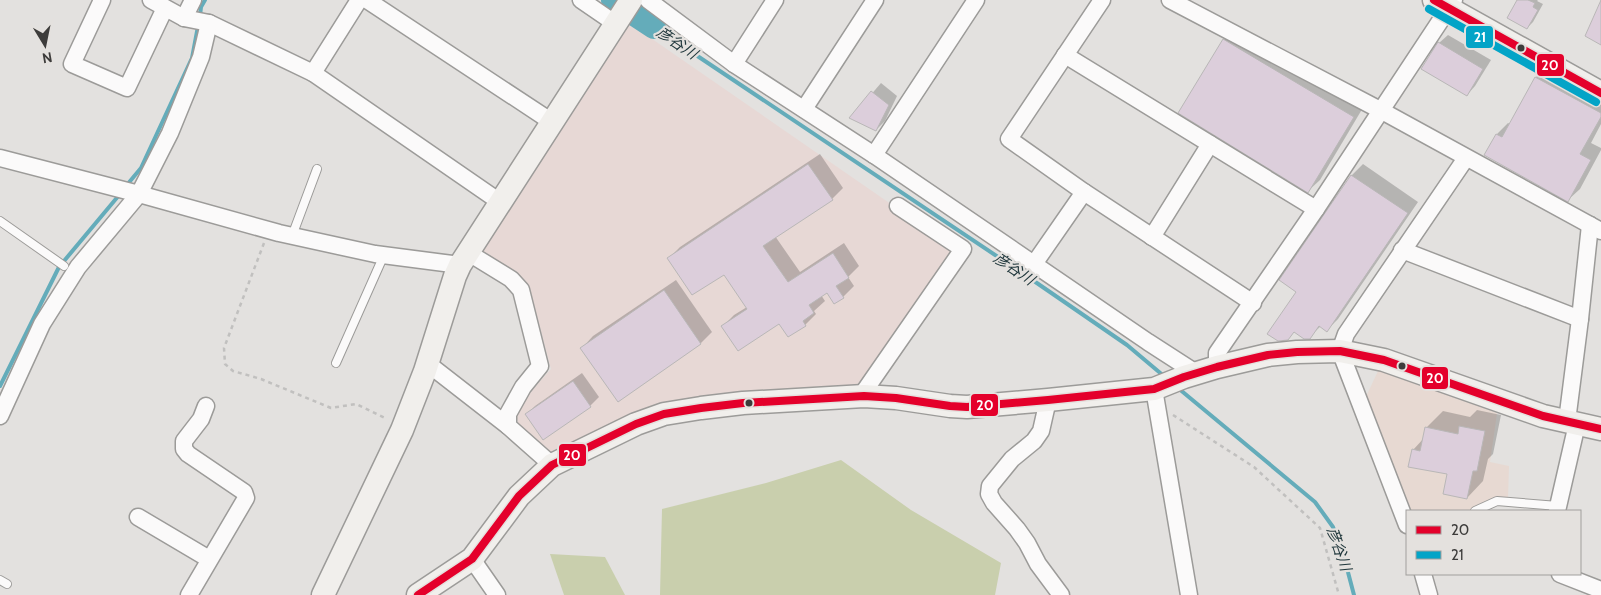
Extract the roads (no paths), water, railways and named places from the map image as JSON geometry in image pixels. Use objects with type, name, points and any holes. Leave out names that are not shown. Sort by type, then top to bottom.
[{"type":"street","points":[[102,0],[72,64],[127,88],[165,8]]},
{"type":"street","points":[[151,0],[184,18],[209,23],[314,73],[500,202]]},
{"type":"street","points":[[184,18],[193,0]]},
{"type":"street","points":[[314,73],[359,0]]},
{"type":"street","points":[[366,0],[552,122]]},
{"type":"street","points":[[323,595],[402,430],[428,363],[455,276],[500,202],[623,13],[581,0]]},
{"type":"street","points":[[648,0],[734,64],[874,155],[1148,342],[1199,372]]},
{"type":"street","points":[[734,64],[776,0]]},
{"type":"street","points":[[804,109],[875,0]]},
{"type":"street","points":[[874,155],[976,0]]},
{"type":"street","points":[[1102,0],[1009,138],[1084,192],[1253,303]]},
{"type":"street","points":[[1170,0],[1382,111],[1595,228],[1580,319],[1572,423],[1558,509]]},
{"type":"street","points":[[1199,372],[1217,353],[1253,303],[1382,111],[1446,3],[1601,93]]},
{"type":"street","points":[[0,416],[42,324],[78,267],[139,194],[170,133],[201,57],[209,23]]},
{"type":"street","points":[[1065,55],[1316,209]]},
{"type":"street","points":[[1152,237],[1210,144]]},
{"type":"street","points":[[0,158],[292,236],[384,255],[464,259],[512,279],[521,290],[540,366],[522,387],[508,414],[508,426]]},
{"type":"street","points":[[1406,522],[1340,351],[1346,334],[1466,158]]},
{"type":"street","points":[[1034,264],[1084,192]]},
{"type":"street","points":[[861,396],[963,249],[898,206]]},
{"type":"street","points":[[1402,250],[1580,319]]},
{"type":"street","points":[[418,595],[472,559],[519,496],[552,465],[621,431],[664,414],[701,408],[743,403],[861,396],[896,398],[967,407],[1157,393],[1199,372],[1268,355],[1340,351],[1384,360],[1543,416],[1601,429]]},
{"type":"street","points":[[428,363],[508,426],[552,465]]},
{"type":"street","points":[[1157,393],[1189,595]]},
{"type":"street","points":[[1048,400],[1041,431],[1034,441],[1012,459],[990,486],[989,494],[994,503],[1017,529],[1038,564],[1061,595]]},
{"type":"street","points":[[189,595],[246,498],[244,492],[188,454],[184,449],[184,441],[201,419],[206,406]]},
{"type":"street","points":[[138,517],[209,559]]},
{"type":"street","points":[[472,559],[498,595]]},
{"type":"street","points":[[1423,575],[1429,595]]},
{"type":"street","points":[[1563,575],[1601,590]]},
{"type":"lane","points":[[292,236],[317,169]]},
{"type":"lane","points":[[0,221],[64,266]]},
{"type":"lane","points":[[336,363],[384,255]]},
{"type":"lane","points":[[1477,510],[1496,501],[1558,509]]},
{"type":"waterway","points":[[200,16],[201,7],[205,0]]},
{"type":"waterway","name":"彦谷川","points":[[613,0],[654,27]]},
{"type":"waterway","points":[[126,186],[141,168],[192,58],[198,26]]},
{"type":"waterway","name":"彦谷川","points":[[654,27],[1031,279],[1127,345],[1165,377]]},
{"type":"waterway","points":[[0,386],[59,267],[120,194]]},
{"type":"waterway","name":"彦谷川","points":[[1178,388],[1315,502],[1333,527],[1344,557],[1354,595]]}]
